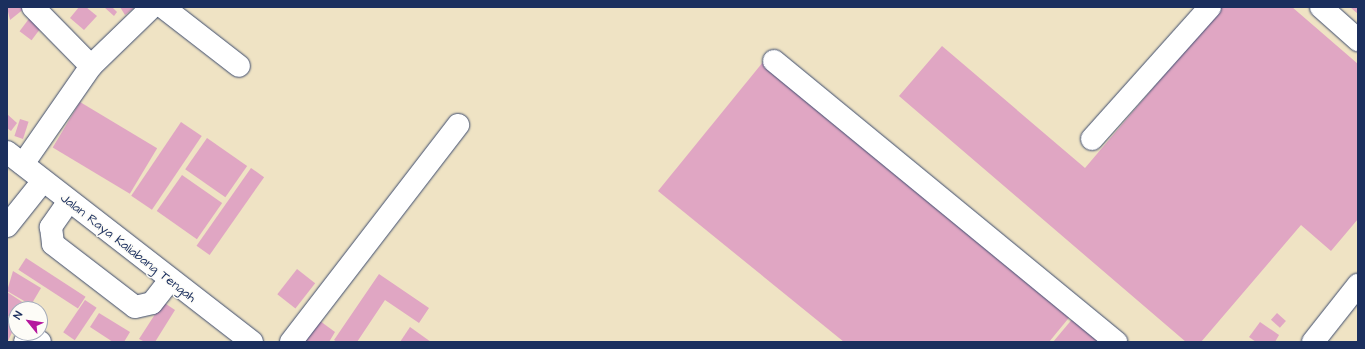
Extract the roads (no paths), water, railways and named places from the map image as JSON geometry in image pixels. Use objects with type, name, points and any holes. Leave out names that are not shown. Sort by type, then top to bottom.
[{"type":"street","points":[[33,7],[91,66]]},
{"type":"street","points":[[15,158],[91,66],[152,7]]},
{"type":"street","points":[[163,7],[239,66]]},
{"type":"street","points":[[1092,139],[1210,7]]},
{"type":"street","points":[[1321,7],[1358,40]]},
{"type":"street","points":[[774,61],[1116,342]]},
{"type":"street","points":[[291,342],[458,125]]},
{"type":"street","name":"Jalan Raya Kaliabang Tengah","points":[[15,158],[170,281],[252,342]]},
{"type":"street","points":[[7,226],[43,181]]},
{"type":"street","points":[[69,202],[51,227],[53,244],[135,307],[152,303],[170,281]]},
{"type":"street","points":[[1313,342],[1358,286]]},
{"type":"street","points":[[25,342],[32,338],[40,342]]}]
